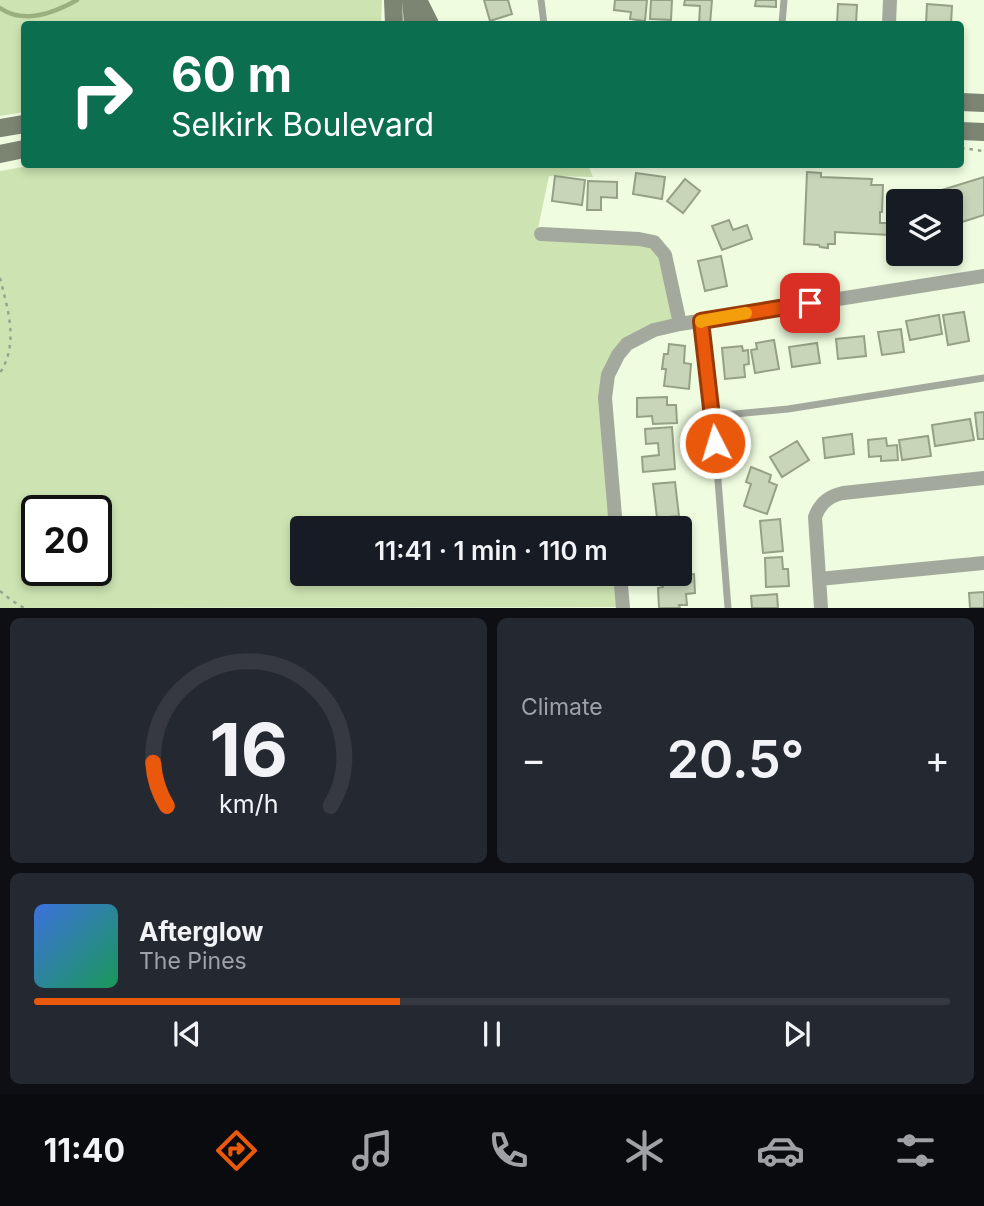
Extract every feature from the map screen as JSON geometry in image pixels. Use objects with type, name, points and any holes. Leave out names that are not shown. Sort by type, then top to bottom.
[{"type":"main road","points":[[393,0],[394,21]]},
{"type":"main road","points":[[411,0],[413,21]]},
{"type":"main road","points":[[418,0],[428,21]]},
{"type":"main road","points":[[964,102],[984,103]]},
{"type":"main road","points":[[0,128],[21,124]]},
{"type":"main road","points":[[964,131],[984,132]]},
{"type":"main road","points":[[0,154],[21,150]]},
{"type":"street","points":[[889,21],[890,0]]},
{"type":"street","points":[[541,234],[654,242],[667,260],[680,324]]},
{"type":"street","points":[[614,516],[605,398],[608,375],[618,355],[628,344],[654,330],[680,324],[984,276]]},
{"type":"street","points":[[821,607],[815,517],[817,509],[829,498],[843,493],[984,478]]},
{"type":"street","points":[[819,579],[984,563]]},
{"type":"street","points":[[621,586],[623,607]]},
{"type":"lane","points":[[541,0],[544,21]]},
{"type":"lane","points":[[782,21],[784,0]]},
{"type":"lane","points":[[701,321],[713,416],[728,607]]},
{"type":"lane","points":[[713,416],[788,409],[984,378]]},
{"type":"path","points":[[964,148],[984,151]]},
{"type":"path","points":[[0,278],[8,308],[11,341],[9,354],[0,373]]},
{"type":"path","points":[[0,591],[24,607]]},
{"type":"green space","points":[[0,0],[382,0],[381,21],[21,21],[21,112],[0,116]]},
{"type":"green space","points":[[21,167],[589,168],[593,177],[549,176],[537,233],[654,242],[680,324],[640,336],[608,375],[615,516],[290,516],[290,586],[621,586],[623,607],[0,608],[0,171]]},
{"type":"building","points":[[484,0],[508,0],[512,14],[490,21]]},
{"type":"building","points":[[615,0],[647,0],[645,21],[630,19],[631,12],[614,10]]},
{"type":"building","points":[[651,0],[672,0],[671,20],[650,19]]},
{"type":"building","points":[[685,0],[712,0],[710,21],[699,21],[700,6],[684,5]]},
{"type":"building","points":[[756,0],[776,0],[776,7],[755,6]]},
{"type":"building","points":[[838,4],[857,5],[856,21],[837,21]]},
{"type":"building","points":[[927,4],[952,6],[951,21],[926,21]]},
{"type":"building","points":[[807,172],[821,173],[821,177],[872,179],[871,185],[883,185],[880,223],[886,223],[886,235],[835,232],[835,244],[828,244],[828,248],[804,244]]},
{"type":"building","points":[[636,173],[665,177],[662,199],[633,194]]},
{"type":"building","points":[[555,176],[585,180],[582,205],[552,201]]},
{"type":"building","points":[[984,177],[984,215],[963,222],[963,189],[945,189]]},
{"type":"building","points":[[685,179],[700,191],[683,213],[667,201]]},
{"type":"building","points":[[588,181],[617,182],[617,198],[601,197],[601,210],[587,210]]},
{"type":"building","points":[[729,220],[733,230],[747,225],[752,239],[722,250],[712,226]]},
{"type":"building","points":[[721,256],[727,286],[705,291],[698,261]]},
{"type":"building","points":[[964,312],[969,341],[948,345],[943,315]]},
{"type":"building","points":[[939,315],[942,334],[910,340],[906,321]]},
{"type":"building","points":[[901,329],[904,352],[882,355],[878,332]]},
{"type":"building","points":[[864,336],[866,356],[838,359],[836,339]]},
{"type":"building","points":[[774,340],[779,369],[755,373],[751,350],[757,349],[756,343]]},
{"type":"building","points":[[817,343],[820,363],[792,367],[789,347]]},
{"type":"building","points":[[669,344],[685,346],[684,363],[691,364],[689,389],[664,386],[666,369],[662,369],[664,354],[668,354]]},
{"type":"building","points":[[742,346],[743,351],[748,350],[749,364],[744,365],[745,377],[725,379],[722,348]]},
{"type":"building","points":[[667,397],[667,405],[676,405],[677,423],[653,424],[652,416],[637,417],[637,398]]},
{"type":"building","points":[[984,412],[984,439],[978,439],[975,413]]},
{"type":"building","points":[[970,419],[974,440],[935,446],[932,425]]},
{"type":"building","points":[[672,427],[675,469],[643,472],[642,457],[659,455],[658,443],[646,444],[645,429]]},
{"type":"building","points":[[852,434],[854,454],[825,458],[823,438]]},
{"type":"building","points":[[928,436],[931,456],[902,460],[899,440]]},
{"type":"building","points":[[886,438],[887,446],[897,445],[898,460],[881,461],[881,456],[869,457],[868,440]]},
{"type":"building","points":[[797,441],[809,460],[782,477],[770,457]]},
{"type":"building","points":[[751,467],[771,475],[769,482],[777,485],[767,514],[744,506],[751,484],[746,482]]},
{"type":"building","points":[[675,482],[679,516],[657,516],[653,484]]},
{"type":"building","points":[[780,519],[783,551],[763,553],[760,521]]},
{"type":"building","points":[[782,557],[783,569],[788,569],[789,586],[766,587],[765,558]]},
{"type":"building","points":[[692,574],[695,593],[686,594],[687,605],[679,605],[680,608],[659,608],[658,588],[692,586]]},
{"type":"building","points":[[984,592],[984,608],[970,608],[969,593]]},
{"type":"building","points":[[777,594],[778,608],[752,608],[751,596]]},
{"type":"waterway","points":[[0,8],[18,15],[38,15],[77,0]]},
{"type":"slow traffic","points":[[701,322],[746,313]]},
{"type":"route","points":[[715,443],[701,321],[810,303]]}]
